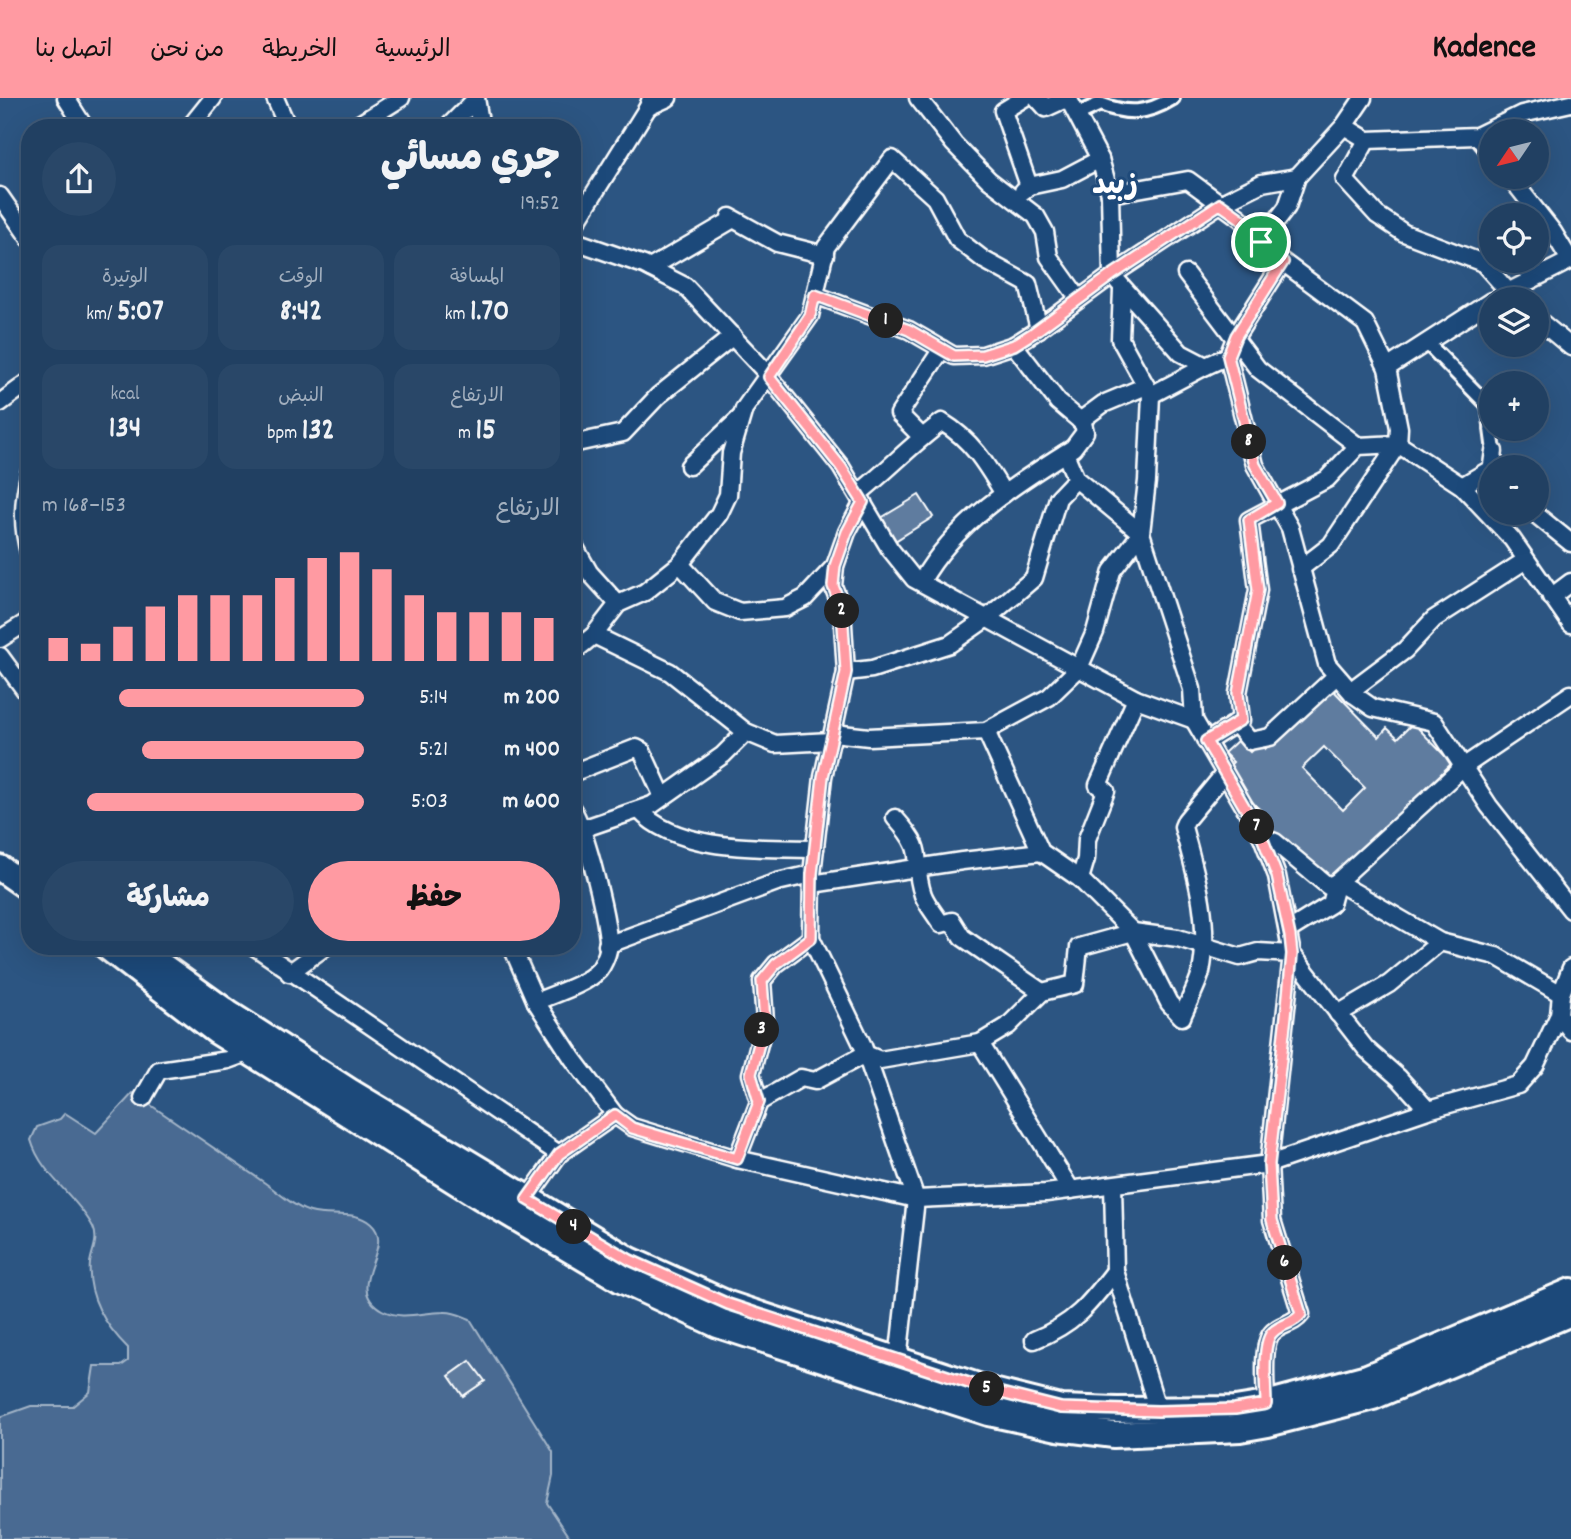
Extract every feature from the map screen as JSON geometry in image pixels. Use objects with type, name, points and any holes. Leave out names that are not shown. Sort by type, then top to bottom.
[{"type":"main road","points":[[0,851],[21,866]]},
{"type":"main road","points":[[0,867],[21,882]]},
{"type":"main road","points":[[117,955],[216,1031],[621,1280],[718,1325],[989,1413],[1058,1428],[1114,1435],[1240,1429],[1291,1420],[1373,1397],[1571,1312]]},
{"type":"main road","points":[[147,955],[228,1013],[630,1260],[728,1304],[993,1391],[1061,1408],[1158,1411],[1235,1409],[1266,1404],[1367,1377],[1571,1291]]},
{"type":"street","points":[[66,98],[79,119]]},
{"type":"street","points":[[200,119],[213,98]]},
{"type":"street","points":[[275,98],[284,119]]},
{"type":"street","points":[[363,119],[401,98]]},
{"type":"street","points":[[456,119],[476,98]]},
{"type":"street","points":[[476,98],[480,119]]},
{"type":"street","points":[[581,214],[650,103],[668,98]]},
{"type":"street","points":[[918,98],[954,144],[989,180],[1036,215],[1045,232],[1049,257],[1079,299]]},
{"type":"street","points":[[1024,98],[1003,111],[1029,186]]},
{"type":"street","points":[[1038,98],[1046,108],[1068,98],[1100,159],[1110,194],[1112,275],[1122,290],[1181,353],[1206,366]]},
{"type":"street","points":[[1076,115],[1100,104],[1128,113],[1162,105],[1173,98]]},
{"type":"street","points":[[1261,242],[1287,207],[1297,177],[1344,126],[1363,98]]},
{"type":"street","points":[[1344,126],[1367,140],[1477,136],[1522,114],[1568,108]]},
{"type":"street","points":[[1367,140],[1345,180],[1377,215],[1404,233],[1483,263],[1496,287]]},
{"type":"street","points":[[689,466],[743,414],[810,316],[827,247],[892,159],[936,198],[957,239],[984,260],[1028,284],[1039,329]]},
{"type":"street","points":[[1014,199],[1029,186],[1062,179],[1100,159]]},
{"type":"street","points":[[815,295],[909,330],[954,356],[983,355],[1014,345],[1112,275],[1220,204],[1262,183],[1297,177]]},
{"type":"street","points":[[1110,194],[1188,180],[1240,218],[1283,262],[1365,323],[1387,368],[1399,428],[1398,444],[1331,545],[1300,569]]},
{"type":"street","points":[[1519,189],[1571,260],[1522,287]]},
{"type":"street","points":[[1,199],[21,227]]},
{"type":"street","points":[[650,268],[730,221],[730,217],[778,243],[825,255]]},
{"type":"street","points":[[581,243],[650,268],[685,286],[769,377],[841,467],[890,549],[921,582],[1136,699],[1194,720]]},
{"type":"street","points":[[1283,262],[1236,336],[1228,356],[1255,465],[1290,528],[1314,628],[1327,664],[1335,677],[1373,708],[1434,722],[1489,806],[1571,910]]},
{"type":"street","points":[[1186,274],[1236,336],[1258,369],[1358,446],[1398,444],[1462,486],[1512,539],[1571,624]]},
{"type":"street","points":[[1122,290],[1120,339],[1148,390],[1147,481],[1141,533],[1192,689],[1194,720],[1262,837],[1277,876],[1289,930],[1292,954],[1269,1164],[1272,1220],[1301,1314],[1295,1322],[1273,1331],[1266,1340],[1266,1404]]},
{"type":"street","points":[[1387,368],[1479,311]]},
{"type":"street","points":[[1549,329],[1571,347]]},
{"type":"street","points":[[581,442],[623,433],[658,396],[733,336]]},
{"type":"street","points":[[1426,342],[1479,395]]},
{"type":"street","points":[[921,582],[937,552],[965,524],[1003,494],[1065,453],[1085,432],[1080,421],[1058,402],[1014,345]]},
{"type":"street","points":[[922,437],[899,414],[942,349]]},
{"type":"street","points":[[1080,421],[1103,404],[1148,390],[1228,356]]},
{"type":"street","points":[[0,404],[21,388]]},
{"type":"street","points":[[581,642],[618,604],[645,592],[680,565],[719,513],[728,495],[731,453],[743,414]]},
{"type":"street","points":[[898,1360],[916,1199],[865,1054],[811,938],[812,879],[823,777],[846,672],[842,609],[833,586],[835,566],[861,498],[922,437],[942,422],[963,434],[983,458],[1003,494]]},
{"type":"street","points":[[1493,441],[1493,455]]},
{"type":"street","points":[[1206,741],[1241,720],[1238,693],[1258,590],[1249,520],[1327,479],[1358,446]]},
{"type":"street","points":[[1065,453],[1076,480],[1141,533]]},
{"type":"street","points":[[1462,486],[1479,477]]},
{"type":"street","points":[[846,672],[872,669],[950,644],[987,618],[1034,578],[1058,498],[1076,480]]},
{"type":"street","points":[[1549,525],[1571,543]]},
{"type":"street","points":[[581,643],[670,672],[746,732],[775,744],[832,737],[986,732],[1049,697],[1079,668],[1094,632],[1112,571],[1141,533]]},
{"type":"street","points":[[581,557],[589,572],[618,604]]},
{"type":"street","points":[[1353,694],[1357,685],[1405,650],[1434,619],[1526,560]]},
{"type":"street","points":[[680,565],[715,602],[740,612],[785,608],[805,598],[835,566]]},
{"type":"street","points":[[1551,597],[1571,582]]},
{"type":"street","points":[[0,639],[21,626]]},
{"type":"street","points":[[0,656],[21,685]]},
{"type":"street","points":[[1235,723],[1250,741],[1270,737],[1335,677]]},
{"type":"street","points":[[1262,837],[1275,842],[1328,886],[1337,882],[1463,767],[1571,694]]},
{"type":"street","points":[[1080,879],[1086,859],[1087,839],[1106,791],[1098,785],[1136,699]]},
{"type":"street","points":[[536,1002],[587,979],[600,969],[607,946],[605,921],[582,829],[639,810],[663,797],[723,755],[746,732]]},
{"type":"street","points":[[986,732],[1041,852],[1080,879],[1133,932],[1169,1003],[1182,1017],[1200,974],[1204,947],[1202,898],[1183,827],[1224,774]]},
{"type":"street","points":[[581,769],[636,748],[642,751],[663,797]]},
{"type":"street","points":[[639,810],[650,822],[673,835],[746,847],[815,849]]},
{"type":"street","points":[[895,818],[912,837],[919,853],[923,895],[941,924],[952,921],[962,937],[1042,992]]},
{"type":"street","points":[[607,946],[777,882],[1041,852]]},
{"type":"street","points":[[1289,930],[1331,904],[1337,882]]},
{"type":"street","points":[[1337,882],[1440,942],[1496,956],[1561,994]]},
{"type":"street","points":[[865,1054],[880,1060],[980,1043],[1008,1026],[1042,992],[1075,985],[1079,947],[1133,932],[1178,938],[1240,957],[1258,952],[1292,954],[1366,1049],[1399,1078],[1428,1110]]},
{"type":"street","points":[[737,1159],[759,1102],[751,1074],[765,1021],[762,981],[776,964],[811,938]]},
{"type":"street","points":[[1338,1014],[1389,984],[1440,942]]},
{"type":"street","points":[[265,955],[559,1154]]},
{"type":"street","points":[[289,973],[314,955]]},
{"type":"street","points":[[515,955],[536,1002],[615,1115],[632,1128],[737,1159],[916,1199],[1071,1190],[1269,1164],[1428,1110],[1518,1085],[1535,1066],[1559,1015],[1561,994],[1571,968]]},
{"type":"street","points":[[1559,1015],[1571,1031]]},
{"type":"street","points":[[980,1043],[1071,1190]]},
{"type":"street","points":[[143,1098],[159,1070],[228,1060],[250,1052]]},
{"type":"street","points":[[759,1102],[801,1078],[815,1081],[865,1054]]},
{"type":"street","points":[[527,1199],[559,1154],[615,1115]]},
{"type":"street","points":[[1113,1185],[1115,1272],[1158,1411]]},
{"type":"street","points":[[1034,1340],[1060,1329],[1076,1318],[1115,1272]]},
{"type":"shaded area","points":[[133,1093],[298,1207],[318,1214],[350,1215],[371,1224],[377,1233],[378,1244],[367,1279],[367,1290],[371,1301],[382,1310],[397,1315],[447,1312],[470,1319],[553,1452],[553,1476],[547,1503],[571,1539],[0,1539],[0,1417],[31,1406],[73,1406],[90,1392],[94,1366],[121,1366],[128,1361],[128,1348],[105,1320],[91,1287],[90,1263],[95,1245],[93,1227],[43,1164],[31,1140],[37,1127],[60,1119],[65,1113],[96,1133]]},
{"type":"building","points":[[919,495],[933,517],[895,541],[881,518]]},
{"type":"building","points":[[1332,689],[1379,737],[1387,728],[1398,738],[1413,723],[1452,763],[1330,883],[1288,840],[1283,844],[1265,825],[1270,820],[1223,772],[1233,762],[1224,753],[1238,740],[1250,752],[1259,743],[1265,749],[1290,725],[1295,726]],"holes":[[[1324,747],[1365,788],[1343,810],[1302,768]]]},
{"type":"building","points":[[470,1361],[485,1381],[463,1396],[449,1376]]},
{"type":"district","name":"زبيد","points":[[1115,183]]},
{"type":"route","points":[[1220,204],[1240,218],[1261,242],[1283,262],[1236,336],[1228,356],[1255,465],[1277,503],[1249,520],[1258,590],[1251,638],[1238,693],[1241,720],[1206,741],[1262,837],[1277,876],[1292,954],[1269,1164],[1272,1220],[1301,1314],[1295,1322],[1273,1331],[1266,1340],[1266,1404],[1235,1409],[1158,1411],[1061,1408],[993,1391],[728,1304],[630,1260],[527,1199],[559,1154],[615,1115],[632,1128],[737,1159],[759,1102],[751,1074],[765,1021],[762,981],[776,964],[811,938],[812,874],[823,777],[846,672],[842,609],[833,586],[835,566],[847,532],[863,502],[841,467],[769,377],[810,316],[815,295],[909,330],[954,356],[983,355],[1014,345],[1033,333],[1112,275],[1220,204]]}]
